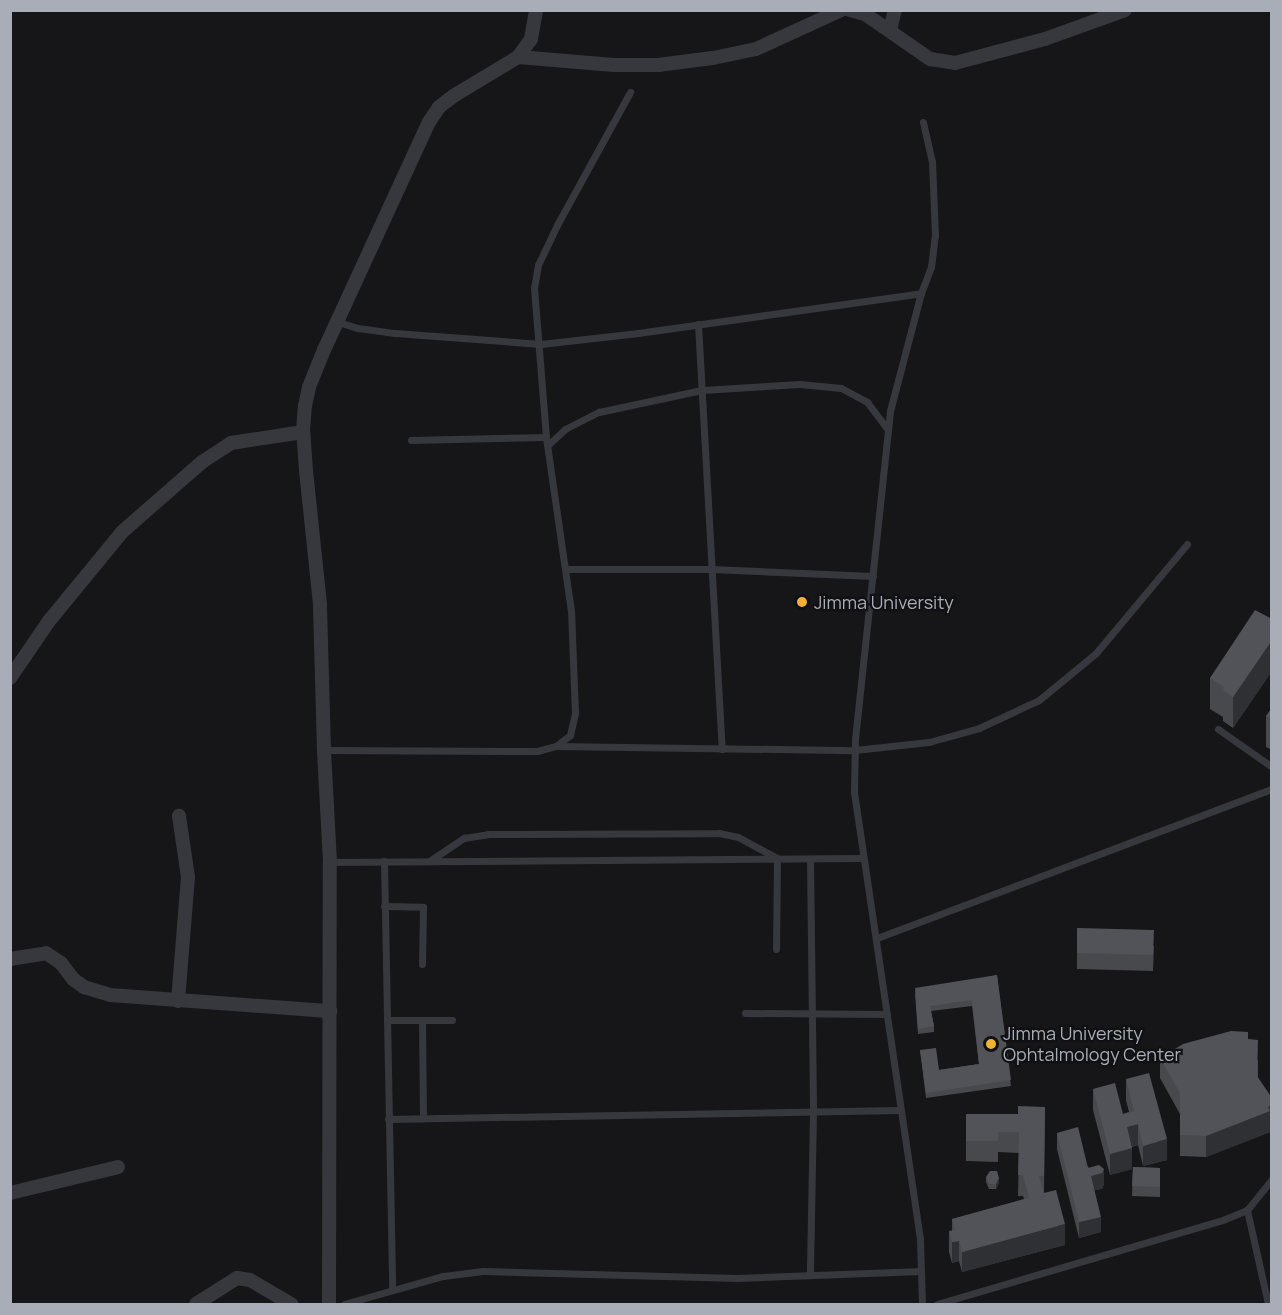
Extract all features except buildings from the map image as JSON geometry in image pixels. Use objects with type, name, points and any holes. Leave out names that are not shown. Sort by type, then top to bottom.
[{"type":"street","points":[[329,1305],[330,862],[320,604],[303,432],[309,387],[429,122],[439,107],[518,57],[531,39],[536,10]]},
{"type":"street","points":[[518,57],[658,65],[713,58],[756,49],[841,10]]},
{"type":"street","points":[[850,10],[864,14],[930,59],[955,63],[1045,39],[1125,10]]},
{"type":"street","points":[[890,30],[895,10]]},
{"type":"street","points":[[10,678],[49,621],[122,532],[202,462],[231,443],[303,432]]},
{"type":"street","points":[[178,1001],[188,877],[179,816]]},
{"type":"street","points":[[10,959],[46,953],[61,963],[73,979],[84,987],[110,995],[330,1011]]},
{"type":"street","points":[[10,1193],[118,1167]]},
{"type":"street","points":[[196,1305],[237,1278],[250,1280],[291,1305]]},
{"type":"lane","points":[[556,746],[570,735],[575,713],[575,674],[567,569],[546,436],[541,344],[534,288],[538,265],[578,183],[630,92]]},
{"type":"lane","points":[[922,1305],[920,1239],[899,1110],[877,938],[862,858],[855,792],[855,750],[890,411],[921,294],[931,267],[935,236],[932,162],[923,122]]},
{"type":"lane","points":[[338,322],[358,328],[395,333],[541,344],[921,294]]},
{"type":"lane","points":[[698,324],[722,749]]},
{"type":"lane","points":[[548,445],[565,429],[584,417],[702,390],[800,384],[841,388],[867,402],[888,430]]},
{"type":"lane","points":[[411,440],[546,436]]},
{"type":"lane","points":[[324,750],[537,751],[556,746],[855,750],[929,742],[979,728],[1039,700],[1096,653],[1187,544]]},
{"type":"lane","points":[[567,569],[712,568],[873,576]]},
{"type":"lane","points":[[1218,729],[1272,767]]},
{"type":"lane","points":[[877,938],[1272,789]]},
{"type":"lane","points":[[430,861],[464,838],[499,834],[719,833],[738,837],[777,858]]},
{"type":"lane","points":[[776,949],[777,858]]},
{"type":"lane","points":[[330,862],[862,858]]},
{"type":"lane","points":[[810,859],[813,1112],[810,1275]]},
{"type":"lane","points":[[384,861],[392,1290]]},
{"type":"lane","points":[[384,906],[423,907],[422,964]]},
{"type":"lane","points":[[745,1013],[887,1014]]},
{"type":"lane","points":[[387,1020],[453,1020]]},
{"type":"lane","points":[[422,1020],[423,1118]]},
{"type":"lane","points":[[388,1119],[899,1110]]},
{"type":"lane","points":[[937,1305],[1224,1219],[1247,1210],[1272,1179]]},
{"type":"lane","points":[[1247,1210],[1268,1305]]},
{"type":"lane","points":[[344,1305],[443,1276],[483,1271],[738,1278],[921,1270]]},
{"type":"place","name":"Jimma University","points":[[802,602]]},
{"type":"place","name":"Jimma University Ophtalmology Center","points":[[991,1044]]}]
